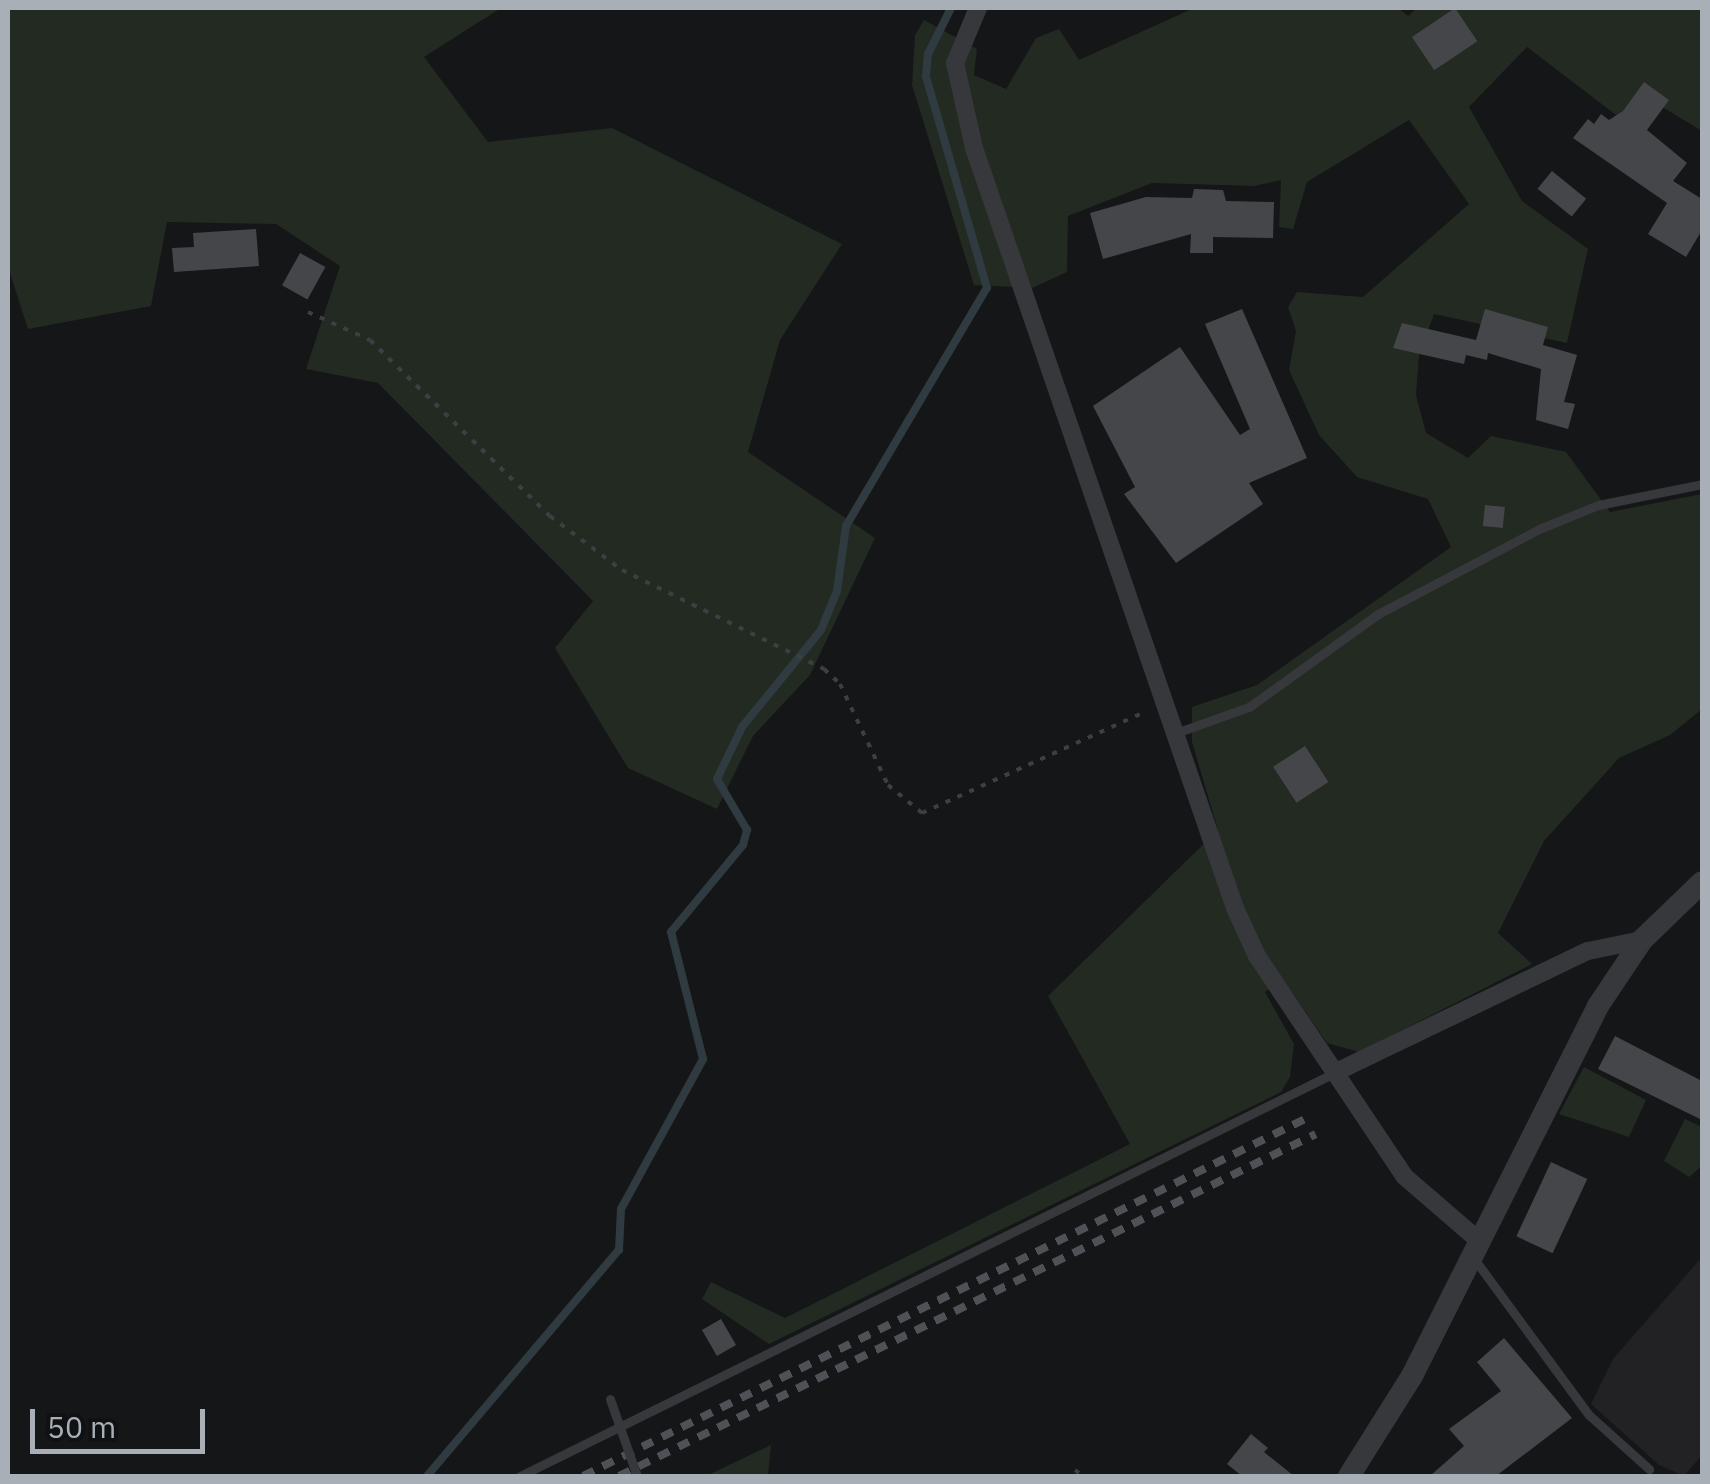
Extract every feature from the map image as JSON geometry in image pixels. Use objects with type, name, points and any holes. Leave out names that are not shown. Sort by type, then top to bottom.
[{"type":"street","points":[[978,8],[955,63],[960,98],[1173,734],[1242,924],[1334,1073],[1404,1176],[1474,1247]]},
{"type":"street","points":[[1349,1476],[1412,1376],[1598,1006],[1642,940],[1702,882]]},
{"type":"street","points":[[1334,1073],[1588,951],[1642,940]]},
{"type":"lane","points":[[1173,734],[1249,706],[1378,614],[1459,567],[1598,505],[1702,484]]},
{"type":"lane","points":[[520,1476],[1334,1073]]},
{"type":"lane","points":[[1474,1247],[1589,1416],[1649,1469]]},
{"type":"lane","points":[[610,1398],[636,1476]]},
{"type":"path","points":[[308,312],[370,340],[550,516],[622,570],[824,668],[840,684],[888,785],[922,813],[1163,704]]},
{"type":"path","points":[[1075,1470],[1083,1476]]},
{"type":"shaded area","points":[[8,8],[501,8],[424,57],[488,142],[612,128],[842,244],[780,340],[748,452],[875,538],[810,675],[753,736],[717,809],[628,768],[555,648],[593,601],[378,383],[306,369],[340,266],[276,224],[167,222],[151,306],[28,329],[8,267]]},
{"type":"shaded area","points":[[1194,8],[1398,8],[1408,16],[1417,8],[1702,8],[1702,131],[1649,99],[1620,118],[1527,47],[1469,107],[1522,201],[1588,249],[1567,343],[1434,314],[1419,355],[1416,395],[1426,433],[1468,458],[1491,436],[1566,452],[1610,512],[1702,494],[1702,709],[1670,735],[1619,758],[1544,841],[1498,933],[1532,964],[1359,1052],[1327,1043],[1283,979],[1265,992],[1294,1044],[1290,1077],[1281,1092],[769,1344],[702,1299],[711,1282],[785,1318],[1130,1144],[1048,996],[1218,830],[1192,742],[1192,707],[1257,685],[1451,547],[1428,499],[1357,477],[1319,435],[1289,370],[1296,331],[1288,307],[1297,292],[1363,297],[1469,204],[1409,120],[1307,182],[1293,229],[1279,227],[1281,180],[1254,186],[1152,183],[1068,216],[1067,272],[1032,288],[974,285],[912,85],[915,35],[924,20],[977,49],[974,75],[1006,89],[1036,38],[1059,29],[1079,60]]},
{"type":"shaded area","points":[[1584,1067],[1646,1100],[1629,1137],[1559,1114]]},
{"type":"shaded area","points":[[1685,1119],[1702,1127],[1702,1166],[1689,1177],[1664,1161]]},
{"type":"shaded area","points":[[1702,1257],[1702,1455],[1684,1476],[1659,1465],[1591,1404],[1613,1359]]},
{"type":"shaded area","points":[[771,1445],[768,1476],[706,1476]]},
{"type":"building","points":[[1455,8],[1477,41],[1434,70],[1412,37]]},
{"type":"building","points":[[1644,82],[1669,100],[1647,130],[1687,163],[1673,181],[1702,199],[1702,230],[1686,257],[1648,234],[1667,203],[1573,138],[1588,119],[1594,124],[1601,114],[1609,120],[1623,111]]},
{"type":"building","points":[[1552,171],[1586,199],[1572,217],[1538,189]]},
{"type":"building","points":[[1194,189],[1223,190],[1226,201],[1274,202],[1273,238],[1213,237],[1213,253],[1190,253],[1191,234],[1103,259],[1090,213],[1146,197],[1192,198]]},
{"type":"building","points":[[256,229],[259,266],[174,272],[172,248],[194,247],[193,233]]},
{"type":"building","points":[[300,253],[325,267],[307,299],[282,285]]},
{"type":"building","points":[[1242,309],[1307,458],[1249,483],[1263,504],[1176,563],[1124,494],[1135,487],[1093,406],[1180,347],[1240,435],[1250,429],[1205,324]]},
{"type":"building","points":[[1485,309],[1548,327],[1543,345],[1577,355],[1564,402],[1575,404],[1568,429],[1536,420],[1541,369],[1488,353],[1487,360],[1466,355],[1464,364],[1393,348],[1402,323],[1476,340]]},
{"type":"building","points":[[1485,505],[1505,507],[1503,528],[1483,526]]},
{"type":"building","points":[[1305,746],[1328,782],[1297,803],[1273,767]]},
{"type":"building","points":[[1615,1036],[1702,1081],[1702,1120],[1598,1069]]},
{"type":"building","points":[[1551,1162],[1587,1179],[1553,1253],[1516,1236]]},
{"type":"building","points":[[721,1319],[736,1345],[717,1356],[702,1330]]},
{"type":"building","points":[[1504,1338],[1572,1418],[1496,1476],[1430,1476],[1464,1446],[1449,1429],[1501,1391],[1477,1362]]},
{"type":"building","points":[[1251,1434],[1268,1448],[1264,1452],[1294,1476],[1242,1476],[1227,1464]]},
{"type":"waterway","points":[[427,1476],[619,1250],[621,1209],[703,1059],[671,932],[743,845],[747,830],[717,779],[742,727],[821,630],[837,591],[846,526],[987,288],[926,76],[928,54],[951,8]]},
{"type":"railway","points":[[583,1476],[1309,1117]]},
{"type":"railway","points":[[619,1476],[1316,1134]]}]
